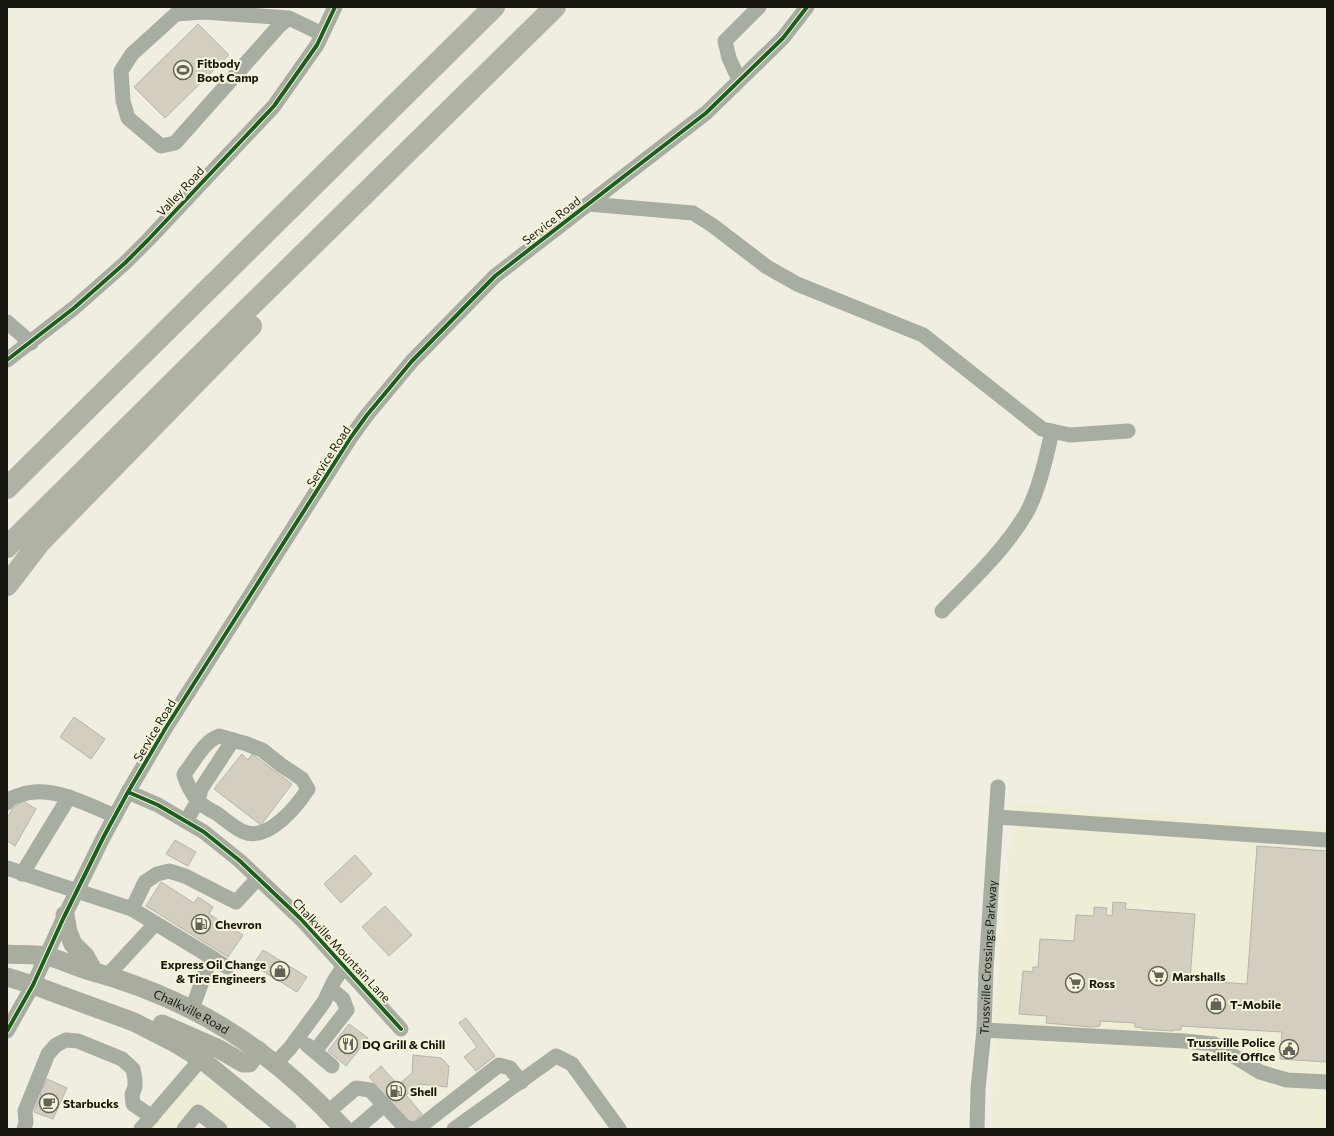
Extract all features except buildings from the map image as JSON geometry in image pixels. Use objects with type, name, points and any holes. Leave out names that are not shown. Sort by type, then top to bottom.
[{"type":"highway","points":[[7,488],[494,7]]},
{"type":"highway","points":[[7,548],[555,7]]},
{"type":"highway","points":[[7,585],[40,542],[337,238],[446,113]]},
{"type":"main road","points":[[65,915],[68,932],[73,944],[101,974]]},
{"type":"main road","name":"Chalkville Road","points":[[7,954],[46,956],[125,981],[192,1009],[224,1027],[258,1050],[307,1091],[344,1129]]},
{"type":"main road","points":[[7,978],[34,985],[119,1016],[153,1032],[201,1059],[287,1129]]},
{"type":"main road","points":[[119,1016],[142,1015],[219,1049],[243,1063],[249,1063],[258,1050]]},
{"type":"street","name":"Valley Road","points":[[7,360],[74,308],[148,240],[274,106],[317,45],[335,7]]},
{"type":"street","points":[[739,80],[729,58],[725,41],[759,7]]},
{"type":"street","name":"Service Road","points":[[7,1031],[34,985],[65,915],[128,792],[165,729],[244,604],[351,437],[367,415],[412,361],[495,276],[706,113],[783,38],[807,7]]},
{"type":"street","points":[[289,18],[279,26],[175,143],[161,146],[128,118],[123,101],[122,71],[132,54],[176,14],[203,12],[289,18],[322,34]]},
{"type":"street","points":[[588,204],[692,213],[712,225],[767,267],[797,284],[923,335],[1042,429],[1070,434],[1128,431]]},
{"type":"street","points":[[7,322],[30,343]]},
{"type":"street","points":[[942,611],[994,558],[1011,538],[1027,511],[1046,460],[1052,431]]},
{"type":"street","points":[[219,736],[262,750],[280,765],[302,779],[308,789],[291,811],[277,823],[266,830],[253,834],[244,832],[198,801],[185,779],[184,774],[213,738],[219,736]]},
{"type":"street","points":[[186,821],[198,801],[201,789],[233,740]]},
{"type":"street","name":"Trussville Crossings Parkway","points":[[977,1129],[978,1089],[984,1030],[986,969],[998,787]]},
{"type":"street","points":[[7,803],[10,799],[25,793],[42,792],[69,797],[115,816]]},
{"type":"street","name":"Chalkville Mountain Lane","points":[[128,792],[158,805],[204,832],[240,861],[301,918],[401,1028]]},
{"type":"street","points":[[22,874],[69,797]]},
{"type":"street","points":[[997,816],[1327,840]]},
{"type":"street","points":[[7,868],[132,910],[227,967]]},
{"type":"street","points":[[132,910],[146,882],[157,874],[169,871],[185,876],[236,902],[258,878]]},
{"type":"street","points":[[101,974],[155,924]]},
{"type":"street","points":[[192,1009],[210,957]]},
{"type":"street","points":[[275,1064],[298,1038],[324,1002],[344,966]]},
{"type":"street","points":[[315,1051],[347,1010],[343,999],[331,989]]},
{"type":"street","points":[[984,1030],[1214,1044],[1260,1072],[1287,1080],[1327,1082]]},
{"type":"street","points":[[298,1038],[332,1066]]},
{"type":"street","points":[[25,1126],[25,1111],[48,1054],[56,1045],[66,1040],[78,1041],[122,1059],[133,1069],[135,1087],[132,1095],[133,1104],[152,1117]]},
{"type":"street","points":[[454,1129],[556,1056],[572,1064],[619,1129]]},
{"type":"street","points":[[141,1129],[201,1059]]},
{"type":"street","points":[[328,1112],[356,1088],[370,1090],[405,1127],[421,1128],[499,1065],[510,1068],[521,1082]]},
{"type":"street","points":[[458,1097],[473,1116]]},
{"type":"street","points":[[356,1129],[384,1105]]},
{"type":"street","points":[[184,1129],[198,1112],[220,1129]]},
{"type":"shaded area","points":[[1014,803],[1327,826],[1327,1129],[992,1129],[995,1006]]},
{"type":"shaded area","points":[[174,1079],[208,1080],[263,1129],[133,1129]]},
{"type":"cycle path","points":[[7,360],[74,308],[125,263],[274,106],[317,45],[335,7]]},
{"type":"cycle path","points":[[7,1031],[33,985],[63,919],[104,836],[128,792],[165,729],[351,437],[367,415],[412,361],[495,276],[706,113],[783,38],[807,7]]},
{"type":"cycle path","points":[[128,792],[158,805],[204,832],[240,861],[301,919],[401,1029]]},
{"type":"place","name":"Fitbody Boot Camp","points":[[183,70]]},
{"type":"place","name":"Chevron","points":[[201,924]]},
{"type":"place","name":"Express Oil Change & Tire Engineers","points":[[280,971]]},
{"type":"place","name":"Marshalls","points":[[1158,976]]},
{"type":"place","name":"Ross","points":[[1075,983]]},
{"type":"place","name":"T-Mobile","points":[[1216,1004]]},
{"type":"place","name":"DQ Grill & Chill","points":[[348,1044]]},
{"type":"place","name":"Trussville Police Satellite Office","points":[[1289,1049]]},
{"type":"place","name":"Shell","points":[[396,1091]]},
{"type":"place","name":"Starbucks","points":[[49,1103]]}]
